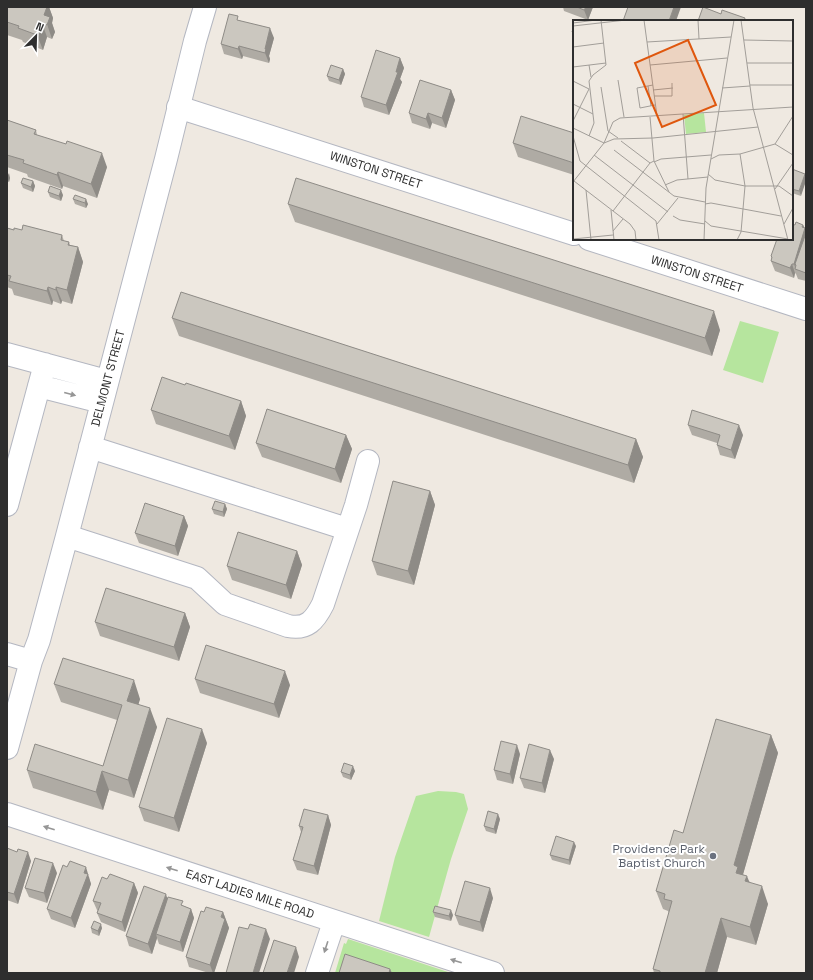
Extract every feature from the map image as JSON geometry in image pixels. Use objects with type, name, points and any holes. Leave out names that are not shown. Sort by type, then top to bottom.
[{"type":"street","name":"DELMONT STREET","points":[[7,748],[31,661],[39,640],[67,536],[205,7]]},
{"type":"street","name":"WINSTON STREET","points":[[178,107],[573,234]]},
{"type":"street","name":"WINSTON STREET","points":[[592,240],[806,309]]},
{"type":"street","points":[[7,354],[107,381]]},
{"type":"street","points":[[7,505],[45,364]]},
{"type":"street","points":[[39,386],[102,402]]},
{"type":"street","points":[[90,447],[347,529]]},
{"type":"street","points":[[67,536],[197,578],[224,604],[295,627],[308,624],[314,619],[323,604],[356,505],[368,461]]},
{"type":"street","points":[[7,654],[31,661]]},
{"type":"street","name":"EAST LADIES MILE ROAD","points":[[7,814],[493,973]]},
{"type":"street","points":[[317,973],[334,922]]},
{"type":"green space","points":[[740,321],[779,332],[763,383],[723,370]]},
{"type":"green space","points":[[438,791],[464,794],[468,809],[451,859],[429,937],[379,921],[395,857],[416,796]]},
{"type":"green space","points":[[348,939],[451,973],[335,973],[344,943],[346,944]]},
{"type":"building","points":[[7,7],[47,7],[44,15],[50,17],[47,25],[42,23],[37,35],[7,22]]},
{"type":"building","points":[[577,7],[586,7],[584,10]]},
{"type":"building","points":[[628,7],[674,7],[669,20],[623,20]]},
{"type":"building","points":[[703,7],[721,14],[722,10],[745,18],[744,20],[698,20]]},
{"type":"building","points":[[229,14],[238,16],[237,20],[270,28],[265,53],[239,46],[238,49],[221,44]]},
{"type":"building","points":[[376,50],[400,58],[396,72],[398,72],[386,105],[361,97]]},
{"type":"building","points":[[331,65],[343,69],[339,80],[327,76]]},
{"type":"building","points":[[420,80],[451,90],[442,118],[428,113],[426,119],[409,113]]},
{"type":"building","points":[[521,116],[573,133],[573,163],[513,143]]},
{"type":"building","points":[[7,120],[36,130],[34,134],[66,144],[67,141],[102,153],[91,184],[58,172],[57,175],[23,163],[24,160],[7,155]]},
{"type":"building","points":[[793,169],[805,174],[799,191],[793,189]]},
{"type":"building","points":[[23,178],[33,181],[31,187],[21,183]]},
{"type":"building","points":[[296,178],[714,311],[705,338],[288,204]]},
{"type":"building","points":[[50,186],[61,190],[59,196],[48,192]]},
{"type":"building","points":[[75,195],[86,199],[85,203],[73,199]]},
{"type":"building","points":[[796,222],[803,225],[802,227],[805,228],[794,264],[792,264],[790,268],[771,261],[771,256],[777,240],[793,240],[793,224],[795,225]]},
{"type":"building","points":[[23,225],[62,235],[61,240],[69,242],[68,245],[78,247],[67,290],[56,287],[56,290],[48,287],[47,291],[9,281],[11,276],[7,275],[7,228],[22,230]]},
{"type":"building","points":[[806,233],[806,273],[795,269],[795,264]]},
{"type":"building","points":[[181,292],[636,439],[628,465],[172,318]]},
{"type":"building","points":[[162,377],[185,385],[186,383],[241,401],[229,436],[151,410]]},
{"type":"building","points":[[267,409],[346,435],[335,469],[256,443]]},
{"type":"building","points":[[692,410],[739,425],[731,450],[717,445],[720,435],[688,425]]},
{"type":"building","points":[[393,481],[430,491],[408,571],[372,561]]},
{"type":"building","points":[[215,501],[225,504],[223,512],[212,509]]},
{"type":"building","points":[[145,503],[184,516],[175,546],[135,533]]},
{"type":"building","points":[[238,532],[297,551],[286,585],[227,566]]},
{"type":"building","points":[[106,588],[185,613],[174,647],[95,622]]},
{"type":"building","points":[[206,645],[285,671],[274,704],[195,679]]},
{"type":"building","points":[[63,658],[134,680],[127,701],[150,708],[128,780],[102,771],[96,792],[27,770],[35,744],[103,766],[122,705],[54,684]]},
{"type":"building","points":[[167,718],[202,729],[174,818],[139,807]]},
{"type":"building","name":"Providence Park Baptist Church","points":[[716,719],[771,735],[734,865],[738,867],[736,873],[747,876],[745,881],[762,886],[750,927],[721,918],[705,973],[660,973],[660,971],[653,969],[672,901],[664,899],[665,894],[656,891],[674,830],[683,833]]},
{"type":"building","points":[[501,741],[517,745],[510,774],[494,770]]},
{"type":"building","points":[[529,744],[550,750],[542,783],[520,778]]},
{"type":"building","points":[[344,763],[353,766],[350,775],[341,772]]},
{"type":"building","points":[[304,809],[328,815],[314,866],[293,860],[303,827],[299,826]]},
{"type":"building","points":[[488,811],[498,814],[494,829],[484,826]]},
{"type":"building","points":[[556,836],[574,842],[569,860],[550,855]]},
{"type":"building","points":[[7,848],[17,852],[18,849],[28,852],[14,894],[7,892]]},
{"type":"building","points":[[35,858],[53,863],[44,893],[25,888]]},
{"type":"building","points":[[70,861],[86,867],[84,873],[88,874],[71,918],[47,909],[63,865],[67,867]]},
{"type":"building","points":[[110,874],[134,883],[122,922],[97,913],[101,903],[93,901],[102,877],[107,879]]},
{"type":"building","points":[[465,881],[490,888],[480,922],[455,915]]},
{"type":"building","points":[[144,886],[166,894],[148,944],[126,936]]},
{"type":"building","points":[[168,897],[183,901],[181,905],[191,909],[180,942],[156,934]]},
{"type":"building","points":[[435,906],[451,910],[449,916],[433,912]]},
{"type":"building","points":[[206,907],[223,912],[221,917],[225,919],[210,965],[186,957],[201,911],[204,912]]},
{"type":"building","points":[[94,921],[101,924],[98,931],[91,928]]},
{"type":"building","points":[[250,924],[266,929],[253,973],[226,973],[239,927],[248,929]]},
{"type":"building","points":[[274,940],[296,947],[287,973],[263,973]]},
{"type":"building","points":[[345,954],[390,969],[389,973],[339,973]]},
{"type":"place","name":"Providence Park Baptist Church","points":[[713,856]]}]
